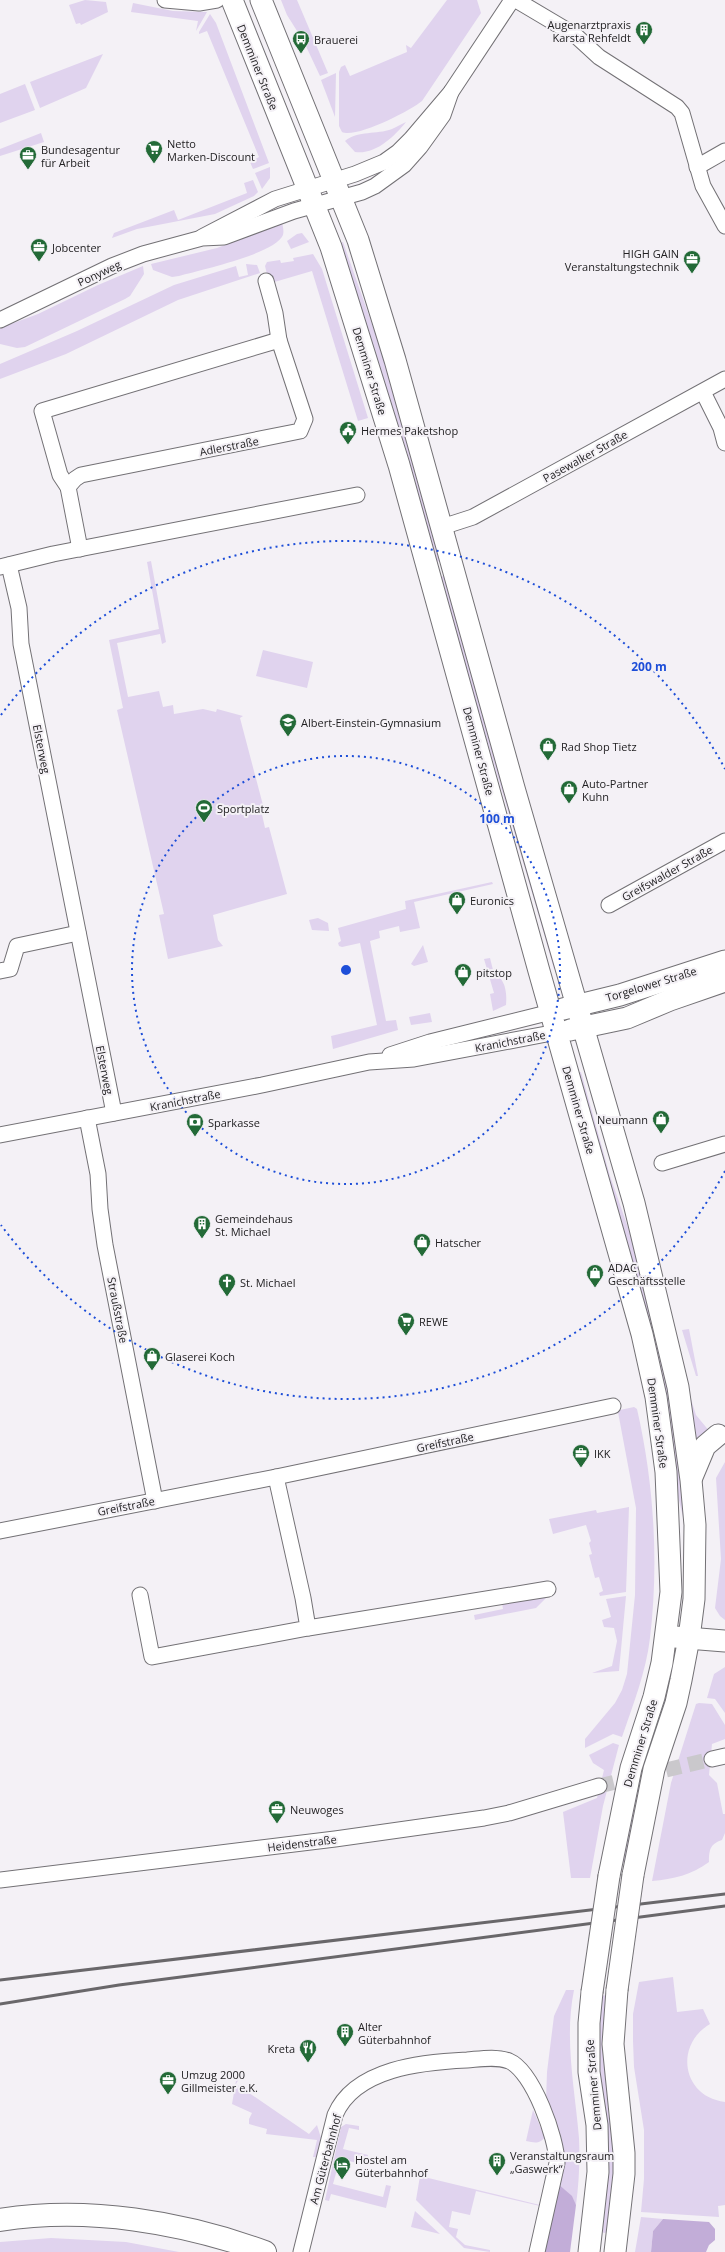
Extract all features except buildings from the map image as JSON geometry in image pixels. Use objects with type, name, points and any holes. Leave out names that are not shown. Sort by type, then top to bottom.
[{"type":"main road","name":"Demminer Straße","points":[[232,0],[331,247],[399,465],[642,1334],[656,1397],[666,1472],[670,1527],[671,1592],[667,1636],[654,1697],[622,1805],[609,1876],[592,1992],[589,2023],[589,2065],[597,2126],[598,2172],[589,2252]]},
{"type":"main road","name":"Demminer Straße","points":[[261,0],[358,240],[442,527],[576,1006],[634,1203],[678,1387],[691,1480],[695,1553],[690,1638],[676,1703],[654,1769],[633,1875],[617,1990],[613,2044],[624,2153],[624,2174],[615,2252]]},
{"type":"main road","name":"Torgelower Straße","points":[[551,1012],[620,995],[725,961]]},
{"type":"main road","name":"Torgelower Straße","points":[[557,1032],[626,1018],[670,1000],[725,982]]},
{"type":"main road","points":[[691,1480],[705,1446],[722,1433]]},
{"type":"main road","points":[[667,1636],[725,1641]]},
{"type":"main road","points":[[0,2220],[49,2216],[98,2216],[127,2219],[227,2240],[265,2252]]},
{"type":"street","points":[[165,0],[199,3],[217,0]]},
{"type":"street","name":"Ponyweg","points":[[0,320],[123,261],[202,238],[275,199],[311,197],[337,189],[376,186],[404,165],[420,148],[443,115],[451,92],[512,0]]},
{"type":"street","points":[[516,0],[575,35],[599,57],[677,106],[682,113],[703,186],[725,226]]},
{"type":"street","points":[[697,167],[725,151]]},
{"type":"street","name":"Adlerstraße","points":[[68,487],[75,478],[81,475],[300,431],[305,419],[279,340],[275,313],[266,281]]},
{"type":"street","points":[[80,549],[68,487],[60,475],[42,411],[279,340]]},
{"type":"street","name":"Pasewalker Straße","points":[[442,527],[473,517],[725,380]]},
{"type":"street","points":[[703,392],[720,428],[725,443]]},
{"type":"street","points":[[4,566],[80,549],[357,495]]},
{"type":"street","name":"Elsterweg","points":[[4,566],[19,608],[21,644],[114,1113]]},
{"type":"street","name":"Greifswalder Straße","points":[[609,905],[725,842]]},
{"type":"street","points":[[0,971],[10,969],[17,946],[78,933]]},
{"type":"street","name":"Kranichstraße","points":[[0,1135],[369,1062],[430,1042],[551,1012]]},
{"type":"street","name":"Kranichstraße","points":[[369,1062],[414,1059],[557,1032]]},
{"type":"street","name":"Straußstraße","points":[[87,1118],[98,1174],[100,1209],[105,1245],[155,1501]]},
{"type":"street","points":[[662,1163],[725,1144]]},
{"type":"street","name":"Greifstraße","points":[[0,1531],[276,1477],[613,1406]]},
{"type":"street","points":[[276,1477],[303,1598],[308,1628]]},
{"type":"street","points":[[140,1595],[152,1657],[308,1628],[548,1589]]},
{"type":"street","name":"Heidenstraße","points":[[0,1880],[335,1839],[484,1818],[510,1813],[600,1786]]},
{"type":"street","name":"Am Güterbahnhof","points":[[301,2252],[336,2115],[339,2106],[349,2094],[369,2081],[387,2073],[427,2063],[495,2058],[510,2061],[525,2076],[542,2106],[556,2150],[557,2164],[537,2252]]},
{"type":"shaded area","points":[[85,0],[106,2],[108,12],[81,25],[80,23],[76,24],[69,5]]},
{"type":"shaded area","points":[[281,0],[297,0],[328,73],[320,76],[304,42],[287,15]]},
{"type":"shaded area","points":[[447,0],[477,0],[481,13],[422,101],[395,117],[370,128],[358,132],[342,132],[339,126],[339,72],[341,67],[345,65],[350,76],[407,52],[406,45],[411,48]]},
{"type":"shaded area","points":[[133,3],[173,11],[207,12],[196,31],[198,21],[131,12]]},
{"type":"shaded area","points":[[210,14],[216,23],[269,163],[253,169],[250,162],[259,157],[207,31],[199,34]]},
{"type":"shaded area","points":[[103,54],[86,88],[40,108],[30,82]]},
{"type":"shaded area","points":[[336,73],[335,117],[321,80]]},
{"type":"shaded area","points":[[25,84],[35,110],[0,123],[0,94]]},
{"type":"shaded area","points":[[406,122],[384,144],[370,151],[355,152],[345,141],[356,135],[386,131]]},
{"type":"shaded area","points":[[41,133],[44,142],[0,156],[0,149]]},
{"type":"shaded area","points":[[270,167],[270,178],[262,189],[255,173]]},
{"type":"shaded area","points":[[253,180],[258,192],[254,196],[215,214],[137,229],[112,238],[114,233],[174,210],[178,220],[247,193],[244,183]]},
{"type":"shaded area","points":[[282,223],[283,235],[277,242],[252,255],[179,276],[172,277],[153,270],[151,264],[217,248]]},
{"type":"shaded area","points":[[302,233],[309,242],[291,249],[287,241],[297,234]]},
{"type":"shaded area","points":[[343,242],[398,398],[444,560],[436,562],[407,452],[338,244]]},
{"type":"shaded area","points":[[313,254],[322,269],[368,418],[358,421],[312,271],[271,283],[269,282],[265,266],[267,262],[280,260],[281,263],[294,261],[293,258]]},
{"type":"shaded area","points":[[246,264],[257,265],[260,273],[178,300],[66,354],[0,379],[0,364],[77,331],[174,285],[236,266],[239,277],[248,275]]},
{"type":"shaded area","points":[[143,266],[144,274],[130,296],[125,299],[25,347],[17,348],[0,344],[0,328],[38,314],[98,285]]},
{"type":"shaded area","name":"Sportplatz","points":[[151,561],[166,642],[162,644],[160,634],[117,643],[128,697],[159,691],[163,707],[173,705],[174,714],[203,709],[216,712],[217,709],[243,716],[240,718],[264,809],[261,810],[265,828],[269,827],[287,894],[213,915],[218,940],[223,946],[168,959],[159,915],[164,914],[117,710],[123,708],[109,640],[159,629],[147,562]]},
{"type":"shaded area","points":[[448,575],[558,968],[554,969],[440,577]]},
{"type":"shaded area","points":[[263,650],[313,662],[307,688],[256,676]]},
{"type":"shaded area","points":[[492,882],[493,884],[414,902],[420,928],[400,932],[399,926],[379,931],[380,938],[370,941],[386,1021],[396,1020],[398,1030],[333,1049],[331,1036],[377,1025],[360,943],[342,947],[339,946],[338,943],[341,941],[338,928],[406,909],[405,901]]},
{"type":"shaded area","points":[[318,918],[328,923],[329,931],[312,930],[309,920]]},
{"type":"shaded area","points":[[423,945],[428,962],[414,966],[411,964]]},
{"type":"shaded area","points":[[490,958],[495,978],[499,977],[506,990],[506,1005],[493,1011],[490,994],[494,993],[484,959]]},
{"type":"shaded area","points":[[430,1013],[432,1022],[411,1025],[409,1017]]},
{"type":"shaded area","points":[[581,1072],[610,1176],[631,1236],[671,1390],[686,1517],[683,1517],[576,1073]]},
{"type":"shaded area","points":[[689,1329],[698,1376],[696,1376],[682,1330]]},
{"type":"shaded area","points":[[689,1393],[696,1415],[710,1432],[696,1443]]},
{"type":"shaded area","points":[[634,1407],[637,1409],[643,1437],[651,1494],[654,1581],[650,1638],[635,1701],[622,1737],[613,1734],[585,1748],[585,1739],[615,1703],[622,1690],[627,1674],[635,1595],[636,1508],[618,1412],[620,1410]]},
{"type":"shaded area","points":[[725,1462],[725,1620],[720,1616],[715,1608],[721,1559],[716,1478]]},
{"type":"shaded area","points":[[629,1507],[626,1592],[600,1596],[599,1593],[603,1591],[599,1577],[595,1578],[589,1555],[592,1554],[589,1543],[591,1541],[586,1525],[553,1534],[549,1519],[596,1510],[597,1513]]},
{"type":"shaded area","points":[[545,1596],[546,1598],[536,1608],[475,1620],[474,1615],[503,1609],[502,1603]]},
{"type":"shaded area","points":[[626,1596],[619,1671],[592,1673],[612,1666],[617,1641],[614,1628],[604,1627],[602,1620],[611,1617],[606,1599]]},
{"type":"shaded area","points":[[725,1667],[725,1713],[715,1699],[707,1698],[714,1674]]},
{"type":"shaded area","points":[[666,1683],[672,1684],[628,1863],[618,1862],[630,1805]]},
{"type":"shaded area","points":[[696,1704],[712,1704],[725,1725],[725,1739],[712,1744],[709,1775],[717,1783],[723,1814],[725,1814],[725,1833],[722,1840],[715,1843],[711,1848],[709,1862],[682,1876],[652,1881],[671,1783]]},
{"type":"shaded area","points":[[613,1743],[619,1745],[603,1806],[590,1878],[571,1878],[563,1812],[597,1798],[604,1770],[593,1763],[589,1755]]},
{"type":"shaded area","points":[[673,1977],[677,2012],[703,2009],[710,2024],[699,2033],[691,2044],[688,2057],[688,2069],[692,2081],[699,2091],[711,2098],[725,2102],[725,2205],[718,2206],[719,2217],[641,2212],[644,2179],[644,2130],[634,2067],[633,2014],[639,1982]]},
{"type":"shaded area","points":[[566,1990],[574,1990],[571,2008],[570,2045],[579,2138],[579,2172],[576,2205],[571,2196],[557,2183],[546,2101],[547,2072],[554,2016]]},
{"type":"shaded area","points":[[608,1995],[616,2153],[608,2232],[604,2233],[601,2231],[600,1996]]},
{"type":"shaded area","points":[[240,2073],[242,2074],[236,2084],[309,2134],[317,2125],[321,2138],[317,2157],[313,2157],[317,2140],[266,2134],[267,2129],[249,2124],[249,2119],[252,2113],[232,2104],[237,2075]]},
{"type":"shaded area","points":[[533,2110],[545,2137],[541,2141],[537,2142],[526,2141]]},
{"type":"shaded area","points":[[346,2124],[359,2126],[359,2130],[349,2128],[343,2149],[368,2155],[366,2165],[340,2159],[333,2184],[383,2197],[386,2185],[391,2186],[386,2208],[331,2194],[329,2201],[325,2200],[341,2127]]},
{"type":"shaded area","points":[[420,2176],[544,2206],[536,2236],[533,2235],[540,2206],[476,2191],[470,2215],[452,2211],[449,2227],[458,2229],[456,2237],[465,2245],[490,2250],[490,2252],[464,2248],[416,2200]]},
{"type":"shaded area","points":[[557,2183],[572,2196],[576,2205],[570,2252],[541,2252]]},
{"type":"shaded area","points":[[415,2211],[440,2234],[411,2227]]},
{"type":"shaded area","points":[[641,2217],[663,2219],[653,2231],[651,2252],[635,2252]]},
{"type":"shaded area","points":[[663,2219],[709,2222],[715,2229],[715,2240],[709,2245],[706,2252],[651,2252],[653,2231]]},
{"type":"shaded area","points":[[51,2238],[126,2242],[179,2252],[0,2252],[0,2242]]},
{"type":"tunnel","points":[[599,1786],[712,1759]]},
{"type":"railway","points":[[0,1980],[725,1894]]},
{"type":"railway","points":[[0,2004],[119,1985],[725,1906]]},
{"type":"place","name":"Augenarztpraxis Karsta Rehfeldt","points":[[644,45]]},
{"type":"place","name":"Brauerei","points":[[301,54]]},
{"type":"place","name":"Netto Marken-Discount","points":[[154,164]]},
{"type":"place","name":"Bundesagentur für Arbeit","points":[[28,170]]},
{"type":"place","name":"Jobcenter","points":[[39,262]]},
{"type":"place","name":"HIGH GAIN Veranstaltungstechnik","points":[[692,274]]},
{"type":"place","name":"Hermes Paketshop","points":[[348,445]]},
{"type":"place","name":"Albert-Einstein-Gymnasium","points":[[288,737]]},
{"type":"place","name":"Rad Shop Tietz","points":[[548,761]]},
{"type":"place","name":"Auto-Partner Kuhn","points":[[569,804]]},
{"type":"place","name":"Sportplatz","points":[[204,823]]},
{"type":"place","name":"Euronics","points":[[457,915]]},
{"type":"place","name":"pitstop","points":[[463,987]]},
{"type":"place","name":"Neumann","points":[[661,1134]]},
{"type":"place","name":"Sparkasse","points":[[195,1137]]},
{"type":"place","name":"Gemeindehaus St. Michael","points":[[202,1239]]},
{"type":"place","name":"Hatscher","points":[[422,1257]]},
{"type":"place","name":"ADAC Geschäftsstelle","points":[[595,1288]]},
{"type":"place","name":"St. Michael","points":[[227,1297]]},
{"type":"place","name":"REWE","points":[[406,1336]]},
{"type":"place","name":"Glaserei Koch","points":[[152,1371]]},
{"type":"place","name":"IKK","points":[[581,1468]]},
{"type":"place","name":"Neuwoges","points":[[277,1824]]},
{"type":"place","name":"Alter Güterbahnhof","points":[[345,2047]]},
{"type":"place","name":"Kreta","points":[[308,2063]]},
{"type":"place","name":"Umzug 2000 Gillmeister e.K.","points":[[168,2095]]},
{"type":"place","name":"Veranstaltungsraum „Gaswerk“","points":[[497,2176]]},
{"type":"place","name":"Hostel am Güterbahnhof","points":[[342,2180]]}]
